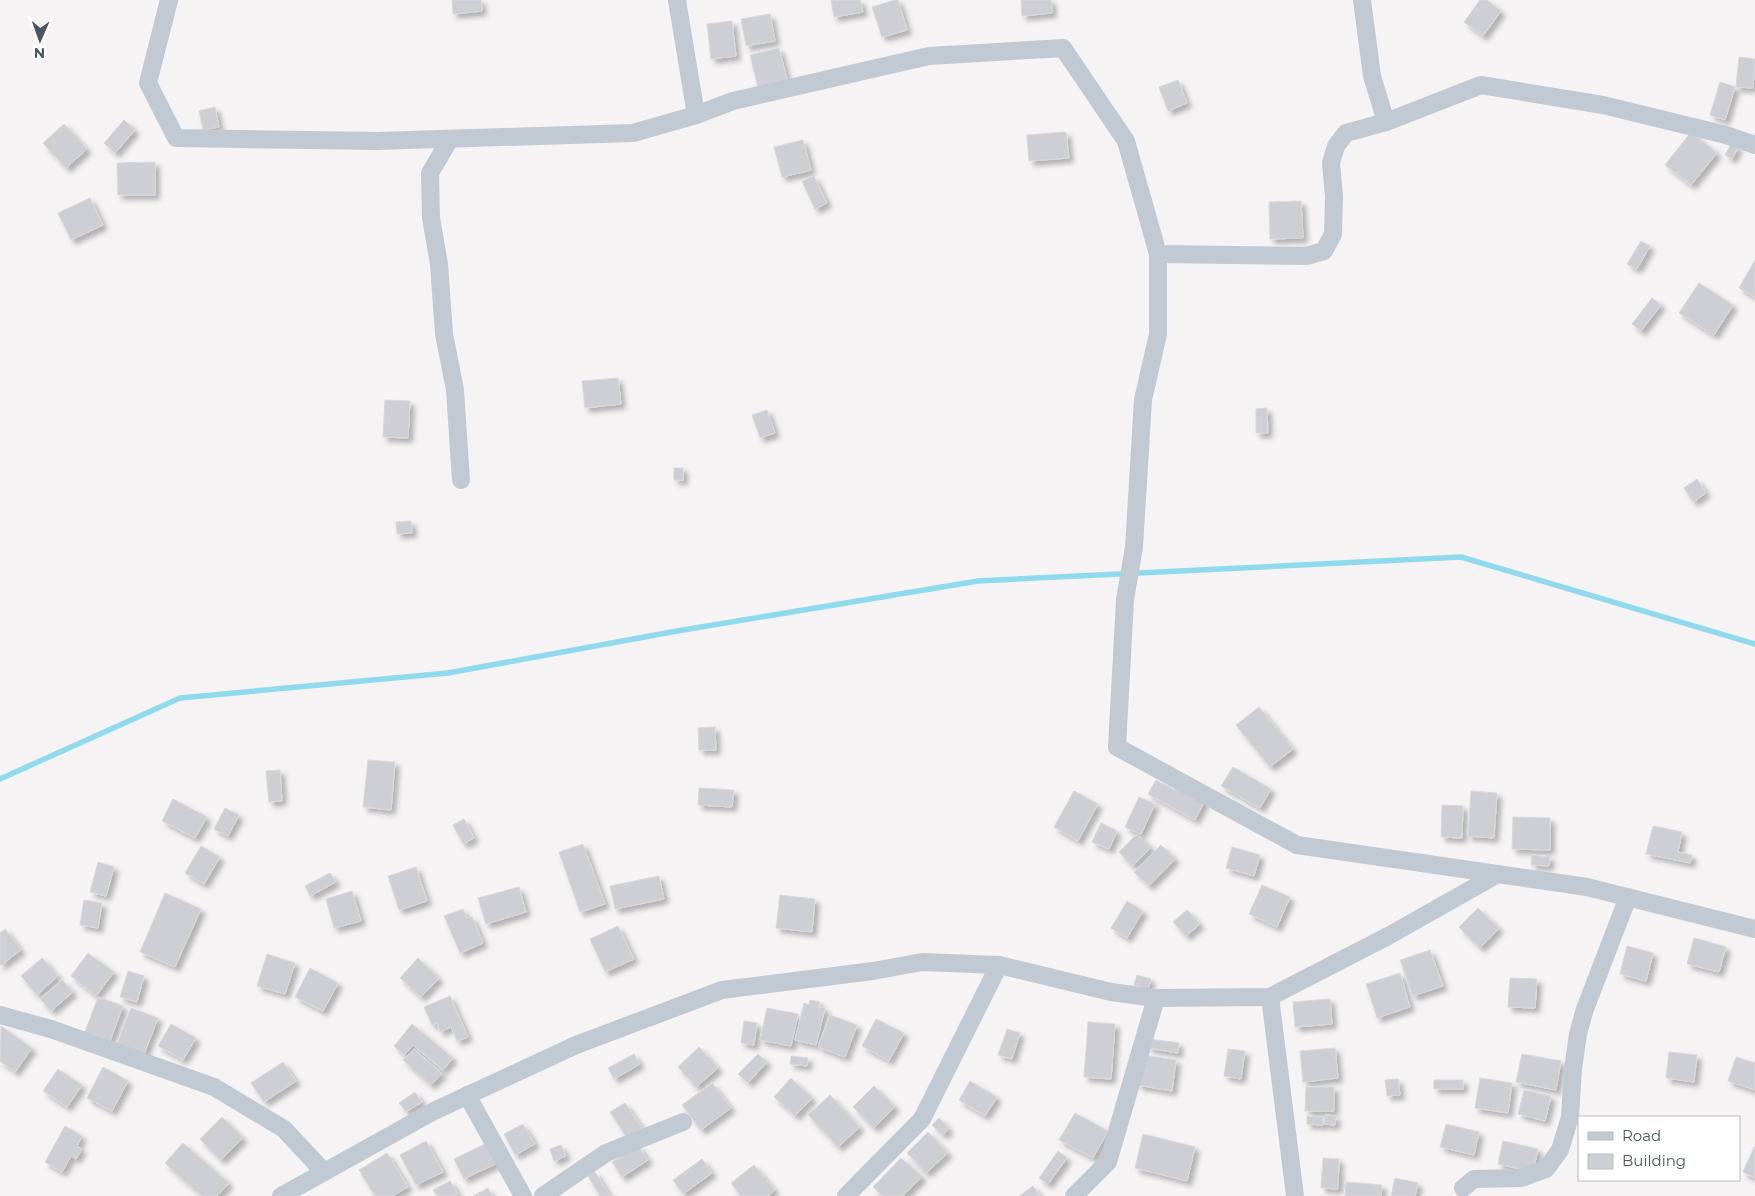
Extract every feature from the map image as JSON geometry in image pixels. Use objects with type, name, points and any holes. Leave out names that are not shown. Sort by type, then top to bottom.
[{"type":"street","points":[[168,0],[148,83],[176,138],[378,141],[633,132],[696,116],[733,101],[929,56],[1063,48],[1126,141],[1158,254],[1158,334],[1143,400],[1134,547],[1125,600],[1117,747],[1297,845],[1587,887],[1755,929]]},
{"type":"street","points":[[677,0],[696,116]]},
{"type":"street","points":[[1362,0],[1372,76],[1386,122]]},
{"type":"street","points":[[1158,254],[1306,256],[1324,250],[1333,234],[1334,196],[1331,163],[1336,146],[1346,133],[1386,122],[1481,84],[1603,105],[1726,134],[1755,146]]},
{"type":"street","points":[[450,138],[430,172],[431,218],[439,264],[444,334],[455,390],[461,480]]},
{"type":"street","points":[[281,1196],[434,1111],[467,1095],[576,1045],[722,990],[873,971],[922,962],[999,965],[1111,992],[1156,998],[1270,997],[1390,935],[1498,874]]},
{"type":"street","points":[[1463,1188],[1474,1179],[1521,1178],[1546,1169],[1560,1150],[1570,1117],[1573,1069],[1578,1034],[1585,1009],[1628,897]]},
{"type":"street","points":[[846,1196],[922,1119],[999,965]]},
{"type":"street","points":[[1270,997],[1294,1196]]},
{"type":"street","points":[[1074,1196],[1108,1162],[1156,998]]},
{"type":"street","points":[[0,1015],[51,1030],[214,1087],[284,1129],[324,1172]]},
{"type":"street","points":[[467,1095],[522,1196]]},
{"type":"street","points":[[544,1196],[606,1153],[683,1122]]},
{"type":"building","points":[[452,0],[481,0],[482,11],[453,14]]},
{"type":"building","points":[[831,0],[860,0],[863,12],[834,17]]},
{"type":"building","points":[[898,0],[907,30],[882,37],[872,7]]},
{"type":"building","points":[[1021,0],[1051,0],[1052,13],[1022,16]]},
{"type":"building","points":[[1480,0],[1487,0],[1501,11],[1483,36],[1464,22]]},
{"type":"building","points":[[770,14],[775,41],[746,46],[741,19]]},
{"type":"building","points":[[732,21],[736,56],[711,59],[707,24]]},
{"type":"building","points":[[779,48],[787,79],[758,87],[750,55]]},
{"type":"building","points":[[1739,57],[1755,59],[1753,88],[1736,87]]},
{"type":"building","points":[[1178,80],[1187,103],[1168,111],[1159,87]]},
{"type":"building","points":[[1720,82],[1735,87],[1725,120],[1710,115]]},
{"type":"building","points":[[215,107],[219,127],[203,130],[199,111]]},
{"type":"building","points":[[124,120],[135,130],[115,153],[104,143]]},
{"type":"building","points":[[64,124],[87,149],[66,168],[43,143]]},
{"type":"building","points":[[1066,132],[1069,158],[1029,161],[1027,135]]},
{"type":"building","points":[[1691,132],[1717,153],[1691,185],[1665,165]]},
{"type":"building","points":[[803,140],[811,170],[782,177],[774,147]]},
{"type":"building","points":[[1731,144],[1738,147],[1732,159],[1725,155]]},
{"type":"building","points":[[155,162],[155,195],[118,195],[117,163]]},
{"type":"building","points":[[814,176],[827,203],[815,209],[802,181]]},
{"type":"building","points":[[90,198],[103,225],[71,240],[58,213]]},
{"type":"building","points":[[1301,201],[1303,238],[1270,239],[1269,202]]},
{"type":"building","points":[[1641,241],[1650,246],[1637,269],[1627,264]]},
{"type":"building","points":[[1755,260],[1755,297],[1739,288]]},
{"type":"building","points":[[1699,283],[1733,305],[1714,335],[1679,313]]},
{"type":"building","points":[[1652,298],[1661,305],[1641,331],[1632,324]]},
{"type":"building","points":[[618,378],[621,404],[585,408],[582,381]]},
{"type":"building","points":[[385,400],[410,401],[408,438],[383,437]]},
{"type":"building","points":[[1267,408],[1268,433],[1256,433],[1256,409]]},
{"type":"building","points":[[767,410],[775,433],[760,438],[752,415]]},
{"type":"building","points":[[674,468],[683,468],[683,480],[674,480]]},
{"type":"building","points":[[1697,479],[1706,493],[1693,502],[1684,488]]},
{"type":"building","points":[[411,521],[412,533],[397,534],[396,522]]},
{"type":"building","points":[[1259,707],[1293,749],[1270,767],[1236,725]]},
{"type":"building","points":[[715,727],[716,750],[699,750],[698,728]]},
{"type":"building","points":[[368,760],[395,762],[391,810],[363,807]]},
{"type":"building","points":[[1233,767],[1271,789],[1260,808],[1221,786]]},
{"type":"building","points":[[280,770],[282,801],[269,802],[266,771]]},
{"type":"building","points":[[1156,780],[1175,790],[1178,785],[1205,800],[1195,820],[1148,794]]},
{"type":"building","points":[[699,788],[734,790],[732,807],[698,805]]},
{"type":"building","points":[[1074,791],[1098,804],[1078,841],[1054,827]]},
{"type":"building","points":[[1471,791],[1497,793],[1494,838],[1468,836]]},
{"type":"building","points":[[1139,797],[1155,804],[1141,834],[1125,827]]},
{"type":"building","points":[[173,799],[207,817],[195,838],[162,821]]},
{"type":"building","points":[[1442,805],[1463,806],[1462,838],[1441,837]]},
{"type":"building","points":[[225,808],[239,815],[228,836],[214,829]]},
{"type":"building","points":[[1513,817],[1550,818],[1550,850],[1512,849]]},
{"type":"building","points":[[464,819],[474,838],[463,844],[453,825]]},
{"type":"building","points":[[1101,823],[1117,831],[1109,849],[1092,842]]},
{"type":"building","points":[[1653,826],[1682,832],[1678,852],[1692,855],[1690,863],[1646,854]]},
{"type":"building","points":[[1137,834],[1151,848],[1132,866],[1119,852]]},
{"type":"building","points":[[583,844],[605,904],[580,912],[559,852]]},
{"type":"building","points":[[1161,845],[1175,859],[1149,886],[1134,872]]},
{"type":"building","points":[[201,846],[220,857],[204,884],[185,873]]},
{"type":"building","points":[[1232,847],[1260,855],[1254,876],[1226,868]]},
{"type":"building","points":[[1532,855],[1550,857],[1549,866],[1531,865]]},
{"type":"building","points":[[98,862],[114,867],[106,896],[90,892]]},
{"type":"building","points":[[416,867],[427,901],[399,910],[388,876]]},
{"type":"building","points":[[330,873],[336,882],[310,896],[305,886]]},
{"type":"building","points":[[659,876],[664,899],[615,909],[610,886]]},
{"type":"building","points":[[1262,885],[1290,897],[1277,927],[1249,914]]},
{"type":"building","points":[[519,887],[526,912],[486,924],[478,898]]},
{"type":"building","points":[[352,891],[361,921],[334,928],[326,899]]},
{"type":"building","points":[[165,893],[201,909],[175,967],[140,952]]},
{"type":"building","points":[[780,895],[815,899],[812,932],[776,928]]},
{"type":"building","points":[[84,900],[102,903],[98,928],[80,925]]},
{"type":"building","points":[[1127,901],[1143,911],[1127,938],[1111,928]]},
{"type":"building","points":[[1478,908],[1499,928],[1480,948],[1459,927]]},
{"type":"building","points":[[463,909],[467,918],[472,917],[483,943],[460,953],[444,916]]},
{"type":"building","points":[[1187,910],[1200,924],[1186,936],[1173,922]]},
{"type":"building","points":[[618,926],[634,959],[605,972],[590,939]]},
{"type":"building","points":[[5,929],[21,950],[0,966],[0,933]]},
{"type":"building","points":[[1694,938],[1726,947],[1719,972],[1687,964]]},
{"type":"building","points":[[1627,946],[1653,953],[1646,981],[1620,974]]},
{"type":"building","points":[[1430,950],[1443,986],[1413,996],[1400,960]]},
{"type":"building","points":[[88,953],[114,972],[96,996],[71,976]]},
{"type":"building","points":[[267,954],[295,963],[285,994],[257,986]]},
{"type":"building","points":[[42,958],[58,976],[37,995],[21,976]]},
{"type":"building","points":[[418,958],[439,978],[421,997],[400,978]]},
{"type":"building","points":[[310,968],[338,983],[323,1011],[295,997]]},
{"type":"building","points":[[128,971],[144,976],[137,1002],[120,997]]},
{"type":"building","points":[[1400,973],[1410,1007],[1377,1018],[1366,984]]},
{"type":"building","points":[[1137,975],[1151,979],[1148,989],[1134,985]]},
{"type":"building","points":[[1510,978],[1537,979],[1535,1008],[1508,1007]]},
{"type":"building","points":[[62,980],[73,992],[51,1011],[40,999]]},
{"type":"building","points":[[450,996],[468,1037],[457,1041],[451,1027],[440,1032],[437,1023],[432,1025],[424,1007]]},
{"type":"building","points":[[98,997],[123,1006],[110,1041],[85,1032]]},
{"type":"building","points":[[1330,999],[1332,1024],[1295,1027],[1293,1002]]},
{"type":"building","points":[[810,1000],[820,1002],[818,1007],[825,1008],[816,1045],[795,1040],[804,1003],[809,1005]]},
{"type":"building","points":[[131,1008],[158,1018],[144,1054],[117,1044]]},
{"type":"building","points":[[767,1008],[798,1014],[791,1046],[760,1040]]},
{"type":"building","points":[[830,1015],[857,1025],[845,1057],[818,1047]]},
{"type":"building","points":[[876,1019],[904,1033],[889,1061],[862,1046]]},
{"type":"building","points":[[744,1021],[757,1023],[754,1045],[741,1043]]},
{"type":"building","points":[[1088,1022],[1115,1024],[1111,1079],[1084,1077]]},
{"type":"building","points":[[171,1024],[196,1038],[183,1060],[158,1046]]},
{"type":"building","points":[[412,1024],[453,1058],[443,1070],[413,1045],[404,1055],[394,1046]]},
{"type":"building","points":[[1,1026],[32,1048],[15,1072],[0,1061]]},
{"type":"building","points":[[1007,1029],[1020,1033],[1012,1059],[998,1055]]},
{"type":"building","points":[[1149,1039],[1179,1043],[1178,1053],[1148,1048]]},
{"type":"building","points":[[699,1047],[718,1068],[696,1087],[678,1067]]},
{"type":"building","points":[[1335,1048],[1338,1078],[1303,1082],[1300,1051]]},
{"type":"building","points":[[414,1049],[442,1074],[431,1085],[403,1060]]},
{"type":"building","points":[[1228,1049],[1245,1051],[1241,1079],[1224,1076]]},
{"type":"building","points":[[1669,1052],[1697,1055],[1694,1082],[1666,1078]]},
{"type":"building","points":[[634,1054],[640,1064],[614,1079],[608,1068]]},
{"type":"building","points":[[758,1054],[767,1062],[748,1083],[738,1074]]},
{"type":"building","points":[[1522,1054],[1561,1061],[1556,1090],[1516,1082]]},
{"type":"building","points":[[1143,1055],[1176,1060],[1172,1091],[1137,1085]]},
{"type":"building","points":[[791,1056],[808,1058],[807,1066],[790,1064]]},
{"type":"building","points":[[1736,1057],[1755,1063],[1755,1090],[1728,1081]]},
{"type":"building","points":[[283,1062],[296,1081],[264,1102],[251,1083]]},
{"type":"building","points":[[103,1067],[128,1081],[112,1111],[87,1098]]},
{"type":"building","points":[[58,1069],[82,1085],[67,1107],[43,1091]]},
{"type":"building","points":[[791,1078],[812,1098],[795,1116],[774,1097]]},
{"type":"building","points":[[1480,1078],[1512,1083],[1508,1113],[1475,1108]]},
{"type":"building","points":[[1398,1079],[1400,1095],[1387,1096],[1385,1080]]},
{"type":"building","points":[[1434,1080],[1463,1080],[1463,1089],[1434,1089]]},
{"type":"building","points":[[970,1081],[997,1097],[985,1116],[959,1100]]},
{"type":"building","points":[[712,1083],[731,1108],[701,1130],[682,1105]]},
{"type":"building","points":[[874,1086],[895,1107],[874,1128],[853,1107]]},
{"type":"building","points":[[1306,1087],[1334,1087],[1334,1111],[1305,1111]]},
{"type":"building","points":[[1524,1090],[1551,1096],[1545,1121],[1518,1114]]},
{"type":"building","points":[[415,1092],[422,1102],[406,1112],[399,1103]]},
{"type":"building","points":[[830,1095],[860,1127],[838,1147],[808,1115]]},
{"type":"building","points":[[625,1103],[642,1128],[627,1138],[610,1112]]},
{"type":"building","points":[[1075,1113],[1108,1131],[1093,1158],[1059,1140]]},
{"type":"building","points":[[1325,1115],[1336,1116],[1335,1125],[1324,1124]]},
{"type":"building","points":[[1307,1116],[1323,1117],[1323,1125],[1307,1124]]},
{"type":"building","points":[[222,1117],[243,1138],[221,1160],[200,1139]]},
{"type":"building","points":[[939,1118],[949,1129],[943,1135],[932,1125]]},
{"type":"building","points":[[523,1124],[535,1144],[515,1155],[504,1134]]},
{"type":"building","points":[[1446,1124],[1479,1132],[1474,1155],[1440,1147]]},
{"type":"building","points":[[65,1126],[82,1136],[77,1146],[82,1149],[76,1159],[71,1156],[62,1172],[45,1162]]},
{"type":"building","points":[[928,1132],[948,1153],[926,1173],[907,1153]]},
{"type":"building","points":[[1143,1134],[1195,1147],[1187,1181],[1135,1168]]},
{"type":"building","points":[[426,1141],[443,1172],[416,1185],[400,1155]]},
{"type":"building","points":[[1503,1141],[1538,1149],[1533,1172],[1498,1164]]},
{"type":"building","points":[[183,1143],[229,1183],[217,1196],[202,1196],[165,1163]]},
{"type":"building","points":[[487,1143],[497,1163],[464,1179],[454,1159]]},
{"type":"building","points":[[561,1145],[566,1156],[554,1161],[550,1149]]},
{"type":"building","points":[[638,1145],[648,1160],[622,1177],[612,1162]]},
{"type":"building","points":[[1755,1147],[1755,1178],[1743,1172]]},
{"type":"building","points":[[1058,1151],[1067,1158],[1048,1184],[1039,1178]]},
{"type":"building","points":[[387,1153],[408,1187],[392,1196],[375,1196],[359,1170]]},
{"type":"building","points":[[901,1158],[922,1177],[903,1196],[883,1196],[873,1187]]},
{"type":"building","points":[[1323,1158],[1339,1159],[1338,1189],[1321,1188]]},
{"type":"building","points":[[702,1159],[712,1173],[683,1194],[673,1180]]},
{"type":"building","points":[[754,1165],[775,1190],[768,1196],[741,1196],[731,1183]]},
{"type":"building","points":[[595,1172],[610,1196],[600,1196],[588,1176]]},
{"type":"building","points":[[1395,1178],[1418,1183],[1415,1196],[1391,1196]]},
{"type":"building","points":[[450,1181],[458,1194],[453,1196],[437,1196],[433,1190]]},
{"type":"building","points":[[1346,1182],[1382,1185],[1381,1196],[1345,1196]]},
{"type":"building","points":[[1033,1186],[1040,1196],[1019,1196]]},
{"type":"building","points":[[488,1188],[492,1196],[473,1196]]},
{"type":"waterway","points":[[0,779],[180,698],[448,673],[677,631],[978,581],[1461,557],[1755,644]]}]
